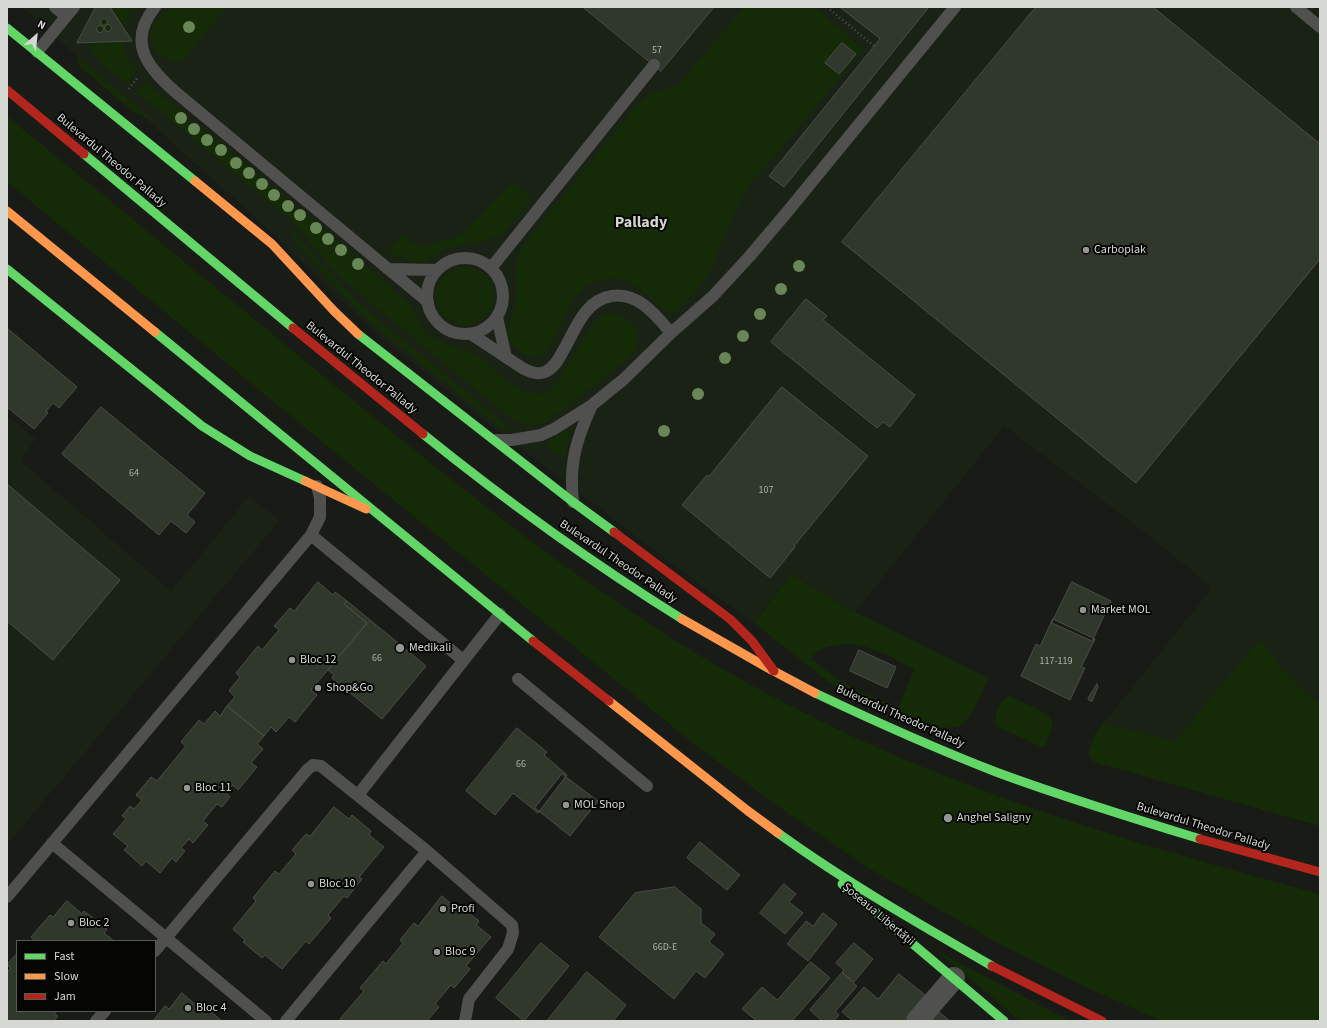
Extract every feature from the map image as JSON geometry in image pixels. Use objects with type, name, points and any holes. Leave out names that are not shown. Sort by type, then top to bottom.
[{"type":"main road","points":[[7,28],[272,244],[294,266],[330,307],[356,332],[573,502],[730,619],[752,641],[774,671]]},
{"type":"main road","name":"Bulevardul Theodor Pallady","points":[[7,90],[383,401],[509,501],[568,545],[643,594],[710,635],[811,691],[899,732],[991,770],[1068,798],[1140,821],[1249,854],[1320,872]]},
{"type":"main road","points":[[7,211],[500,614],[735,801],[803,851],[908,918],[984,961],[1056,999],[1102,1021]]},
{"type":"main road","points":[[7,269],[202,426],[250,456],[376,513]]},
{"type":"main road","name":"Șoseaua Libertății","points":[[803,851],[1004,1021]]},
{"type":"street","points":[[917,1021],[954,978]]},
{"type":"lane","points":[[36,52],[70,12],[56,7]]},
{"type":"lane","points":[[154,7],[143,25],[141,36],[145,57],[156,74],[179,95],[428,302]]},
{"type":"lane","points":[[493,440],[512,440],[541,434],[554,429],[592,404],[624,379],[671,333],[713,296],[749,257],[954,7]]},
{"type":"lane","points":[[1296,7],[1320,27]]},
{"type":"lane","points":[[491,268],[654,65]]},
{"type":"lane","points":[[464,258],[481,261],[491,268],[498,276],[502,286],[503,297],[502,307],[497,317],[490,325],[481,331],[471,334],[459,334],[448,330],[438,323],[431,313],[428,302],[428,290],[431,279],[437,270],[447,263],[464,258]]},
{"type":"lane","points":[[388,269],[437,270]]},
{"type":"lane","points":[[471,334],[524,369],[538,374],[549,369],[558,360],[586,311],[602,299],[614,295],[627,296],[640,302],[659,319],[671,333]]},
{"type":"lane","points":[[497,317],[506,357]]},
{"type":"lane","points":[[573,502],[571,483],[575,448],[592,404]]},
{"type":"lane","points":[[7,897],[311,534],[320,517],[320,498],[317,486]]},
{"type":"lane","points":[[311,534],[463,660]]},
{"type":"lane","points":[[358,795],[500,614]]},
{"type":"lane","points":[[518,680],[647,786]]},
{"type":"lane","points":[[156,950],[307,770],[313,766],[321,766],[427,851],[512,924],[513,933],[508,949],[469,999],[467,1020]]},
{"type":"lane","points":[[52,843],[266,1021]]},
{"type":"lane","points":[[286,1021],[427,851]]},
{"type":"lane","points":[[96,1021],[104,1012]]},
{"type":"path","points":[[827,7],[874,46]]},
{"type":"shaded area","points":[[22,7],[1320,7],[1320,826],[1094,762],[1088,755],[1094,735],[1212,588],[1147,534],[1004,426],[855,612],[791,574],[753,623],[676,567],[472,411],[378,334],[336,296],[282,242]]},
{"type":"shaded area","points":[[7,416],[36,439],[20,460],[171,591],[249,496],[280,520],[7,845]]},
{"type":"green space","points":[[107,7],[133,7],[125,23],[123,42],[125,53],[137,72],[127,84],[101,62],[91,48],[91,34]]},
{"type":"green space","points":[[173,7],[227,7],[187,56],[175,62],[167,60],[156,51],[151,37],[155,23],[163,14]]},
{"type":"green space","points":[[744,7],[814,7],[864,49],[747,188],[734,213],[708,275],[679,310],[673,313],[665,310],[641,289],[623,280],[603,279],[586,286],[577,295],[546,351],[537,357],[524,353],[514,346],[508,334],[508,327],[516,299],[517,262],[522,248],[638,104],[654,92],[673,87],[682,81]]},
{"type":"green space","points":[[77,57],[150,117],[147,118],[133,112],[85,71],[81,67],[76,58]]},
{"type":"green space","points":[[145,82],[312,220],[404,299],[410,306],[422,327],[428,333],[442,342],[476,355],[518,387],[537,393],[551,390],[594,322],[606,314],[616,313],[625,317],[633,325],[638,341],[636,346],[629,358],[546,422],[529,426],[513,420],[343,279],[325,261],[302,231],[285,215],[137,92]]},
{"type":"green space","points":[[7,116],[349,397],[506,522],[615,601],[728,672],[787,704],[851,735],[916,764],[981,790],[1116,836],[1320,894],[1320,1021],[1161,1021],[1086,987],[996,942],[875,872],[786,812],[694,744],[343,459],[7,182]]},
{"type":"green space","points":[[512,182],[532,198],[510,225],[496,237],[482,242],[454,247],[427,260],[419,262],[407,260],[388,251],[402,235],[420,245],[427,245],[453,238],[467,230]]},
{"type":"green space","points":[[292,229],[315,257],[361,305],[513,431],[511,432],[498,426],[357,310],[295,241],[290,230]]},
{"type":"green space","points":[[465,267],[481,272],[489,280],[494,296],[489,312],[481,320],[465,325],[449,320],[441,312],[436,296],[441,280],[449,272]]},
{"type":"green space","points":[[565,430],[569,431],[570,433],[565,459],[545,444]]},
{"type":"green space","points":[[791,574],[855,612],[988,678],[976,705],[963,723],[959,726],[947,728],[932,726],[896,715],[861,700],[835,686],[820,676],[754,623]],"holes":[[[848,644],[863,646],[888,655],[914,670],[898,707],[852,687],[811,659],[818,651],[827,647]]]},
{"type":"green space","points":[[1260,639],[1280,666],[1302,690],[1320,704],[1320,826],[1094,762],[1088,755],[1094,735],[1103,723],[1176,741]]},
{"type":"green space","points":[[1010,696],[1048,714],[1053,724],[1046,746],[1041,747],[996,726],[998,708],[1006,697]]},
{"type":"green space","points":[[935,950],[1059,1015],[1072,1021],[1020,1021]]},
{"type":"building","points":[[96,7],[110,7],[132,41],[77,43]]},
{"type":"building","points":[[583,7],[714,7],[661,71]]},
{"type":"building","points":[[840,7],[929,7],[784,187],[769,176],[880,39]]},
{"type":"building","name":"Carboplak","points":[[1036,7],[1153,7],[1320,144],[1320,259],[1136,483],[842,242]]},
{"type":"building","points":[[104,19],[107,22],[104,25],[101,22]]},
{"type":"building","points":[[108,25],[111,28],[108,31],[105,28]]},
{"type":"building","points":[[100,26],[103,29],[100,32],[97,29]]},
{"type":"building","points":[[842,43],[856,54],[839,74],[825,63]]},
{"type":"building","points":[[806,299],[827,316],[823,320],[915,395],[890,427],[883,422],[877,428],[771,342]]},
{"type":"building","points":[[7,328],[77,387],[59,408],[53,403],[46,411],[48,413],[34,429],[7,407]]},
{"type":"building","points":[[782,387],[868,456],[794,546],[795,547],[770,578],[682,505],[707,475],[709,476]]},
{"type":"building","points":[[101,407],[205,493],[187,515],[195,522],[186,533],[171,521],[159,535],[62,454]]},
{"type":"building","points":[[7,484],[120,580],[53,660],[7,621]]},
{"type":"building","name":"Bloc 12","points":[[318,582],[333,595],[335,592],[347,601],[344,604],[367,623],[311,690],[317,695],[295,722],[289,717],[276,732],[271,727],[264,736],[227,706],[235,697],[229,691],[240,677],[236,673],[258,646],[262,650],[279,630],[274,626],[290,608],[294,611]]},
{"type":"building","name":"Market MOL","points":[[1072,582],[1111,601],[1092,641],[1052,623]]},
{"type":"building","points":[[347,601],[426,666],[382,719],[332,678],[334,675],[328,670],[367,623],[344,604]]},
{"type":"building","points":[[1053,619],[1095,639],[1081,667],[1085,668],[1070,700],[1021,676],[1036,644],[1040,646]]},
{"type":"building","points":[[859,650],[896,667],[887,688],[850,671]]},
{"type":"building","points":[[1097,684],[1098,687],[1092,701],[1090,701],[1088,699]]},
{"type":"building","name":"Bloc 11","points":[[227,706],[264,736],[257,744],[263,749],[251,763],[257,767],[238,790],[233,785],[226,793],[230,797],[222,807],[217,804],[203,821],[208,825],[193,843],[189,839],[181,848],[185,851],[176,862],[172,858],[160,873],[146,861],[142,866],[124,850],[128,846],[113,834],[126,819],[122,816],[130,806],[134,809],[142,800],[136,795],[151,777],[157,781],[186,746],[181,742],[199,720],[204,724],[215,711],[220,716]]},
{"type":"building","points":[[517,728],[547,752],[544,755],[567,775],[538,813],[513,793],[495,815],[466,791]]},
{"type":"building","name":"MOL Shop","points":[[562,774],[598,801],[570,836],[535,808]]},
{"type":"building","name":"Bloc 10","points":[[334,807],[349,819],[352,815],[371,831],[369,835],[384,847],[359,877],[362,879],[347,898],[344,896],[328,915],[331,918],[309,944],[306,941],[282,969],[265,955],[262,958],[243,942],[245,940],[233,929],[256,901],[253,898],[275,871],[279,874],[296,854],[292,850],[306,834],[310,836]]},
{"type":"building","points":[[700,842],[740,875],[727,890],[687,858]]},
{"type":"building","points":[[784,884],[796,894],[789,902],[803,913],[785,934],[760,913]]},
{"type":"building","points":[[675,887],[701,909],[701,923],[715,934],[709,942],[724,954],[705,978],[696,971],[674,999],[599,937],[635,893]]},
{"type":"building","name":"Bloc 9","points":[[442,896],[457,909],[459,905],[479,921],[476,925],[491,937],[466,966],[470,969],[454,988],[451,985],[435,1004],[439,1007],[427,1021],[342,1021],[340,1019],[364,991],[360,988],[383,961],[386,964],[403,943],[400,940],[414,923],[418,926]]},
{"type":"building","name":"Bloc 2","points":[[67,901],[82,914],[84,911],[107,929],[104,933],[113,940],[34,940],[31,937],[50,915],[53,917]]},
{"type":"building","points":[[823,913],[837,924],[808,961],[787,944],[806,921],[813,926]]},
{"type":"building","points":[[541,943],[569,966],[524,1021],[496,998]]},
{"type":"building","points":[[854,943],[873,959],[854,982],[842,972],[844,970],[836,963]]},
{"type":"building","points":[[16,955],[16,1012],[56,1012],[54,1014],[58,1016],[54,1021],[7,1021],[7,972],[11,968],[7,965]]},
{"type":"building","points":[[811,962],[830,978],[792,1021],[757,1021],[742,1009],[762,987],[777,1000]]},
{"type":"building","points":[[587,972],[626,1005],[613,1021],[547,1021]]},
{"type":"building","points":[[842,973],[857,986],[835,1012],[839,1015],[834,1021],[822,1021],[810,1010]]},
{"type":"building","points":[[899,974],[925,995],[903,1021],[853,1021],[842,1012],[864,987],[878,999]]},
{"type":"building","name":"Bloc 4","points":[[182,993],[197,1006],[200,1003],[222,1021],[153,1021],[165,1006],[169,1009]]},
{"type":"building","points":[[934,1008],[950,1021],[923,1021]]},
{"type":"traffic: fast","points":[[7,28],[195,181]]},
{"type":"traffic: fast","points":[[84,154],[293,328]]},
{"type":"traffic: fast","points":[[7,269],[202,426],[250,456],[305,481]]},
{"type":"traffic: fast","points":[[155,332],[533,641]]},
{"type":"traffic: fast","points":[[358,334],[573,502],[614,532]]},
{"type":"traffic: fast","points":[[423,434],[582,554],[682,619]]},
{"type":"traffic: fast","points":[[815,693],[904,734],[996,772],[1072,799],[1200,839]]},
{"type":"traffic: fast","points":[[778,833],[856,886],[992,966]]},
{"type":"traffic: fast","points":[[842,884],[1004,1021]]},
{"type":"traffic: slow","points":[[195,181],[272,244],[334,311],[358,334]]},
{"type":"traffic: slow","points":[[7,211],[155,332]]},
{"type":"traffic: slow","points":[[305,481],[366,509]]},
{"type":"traffic: slow","points":[[682,619],[815,693]]},
{"type":"traffic: slow","points":[[609,701],[778,833]]},
{"type":"traffic: jam","points":[[7,90],[84,154]]},
{"type":"traffic: jam","points":[[293,328],[423,434]]},
{"type":"traffic: jam","points":[[614,532],[730,619],[752,641],[774,671]]},
{"type":"traffic: jam","points":[[533,641],[609,701]]},
{"type":"traffic: jam","points":[[1200,839],[1320,872]]},
{"type":"traffic: jam","points":[[992,966],[1102,1021]]},
{"type":"place","name":"Carboplak","points":[[1086,250]]},
{"type":"place","name":"Market MOL","points":[[1083,610]]},
{"type":"place","name":"Medikali","points":[[400,648]]},
{"type":"place","name":"Bloc 12","points":[[292,660]]},
{"type":"place","name":"Shop&Go","points":[[318,688]]},
{"type":"place","name":"Bloc 11","points":[[187,788]]},
{"type":"place","name":"MOL Shop","points":[[566,805]]},
{"type":"place","name":"Anghel Saligny","points":[[948,818]]},
{"type":"place","name":"Bloc 10","points":[[311,884]]},
{"type":"place","name":"Profi","points":[[443,909]]},
{"type":"place","name":"Bloc 2","points":[[71,923]]},
{"type":"place","name":"Bloc 9","points":[[437,952]]},
{"type":"place","name":"Bloc 4","points":[[188,1008]]},
{"type":"district","name":"Pallady","points":[[641,223]]}]
